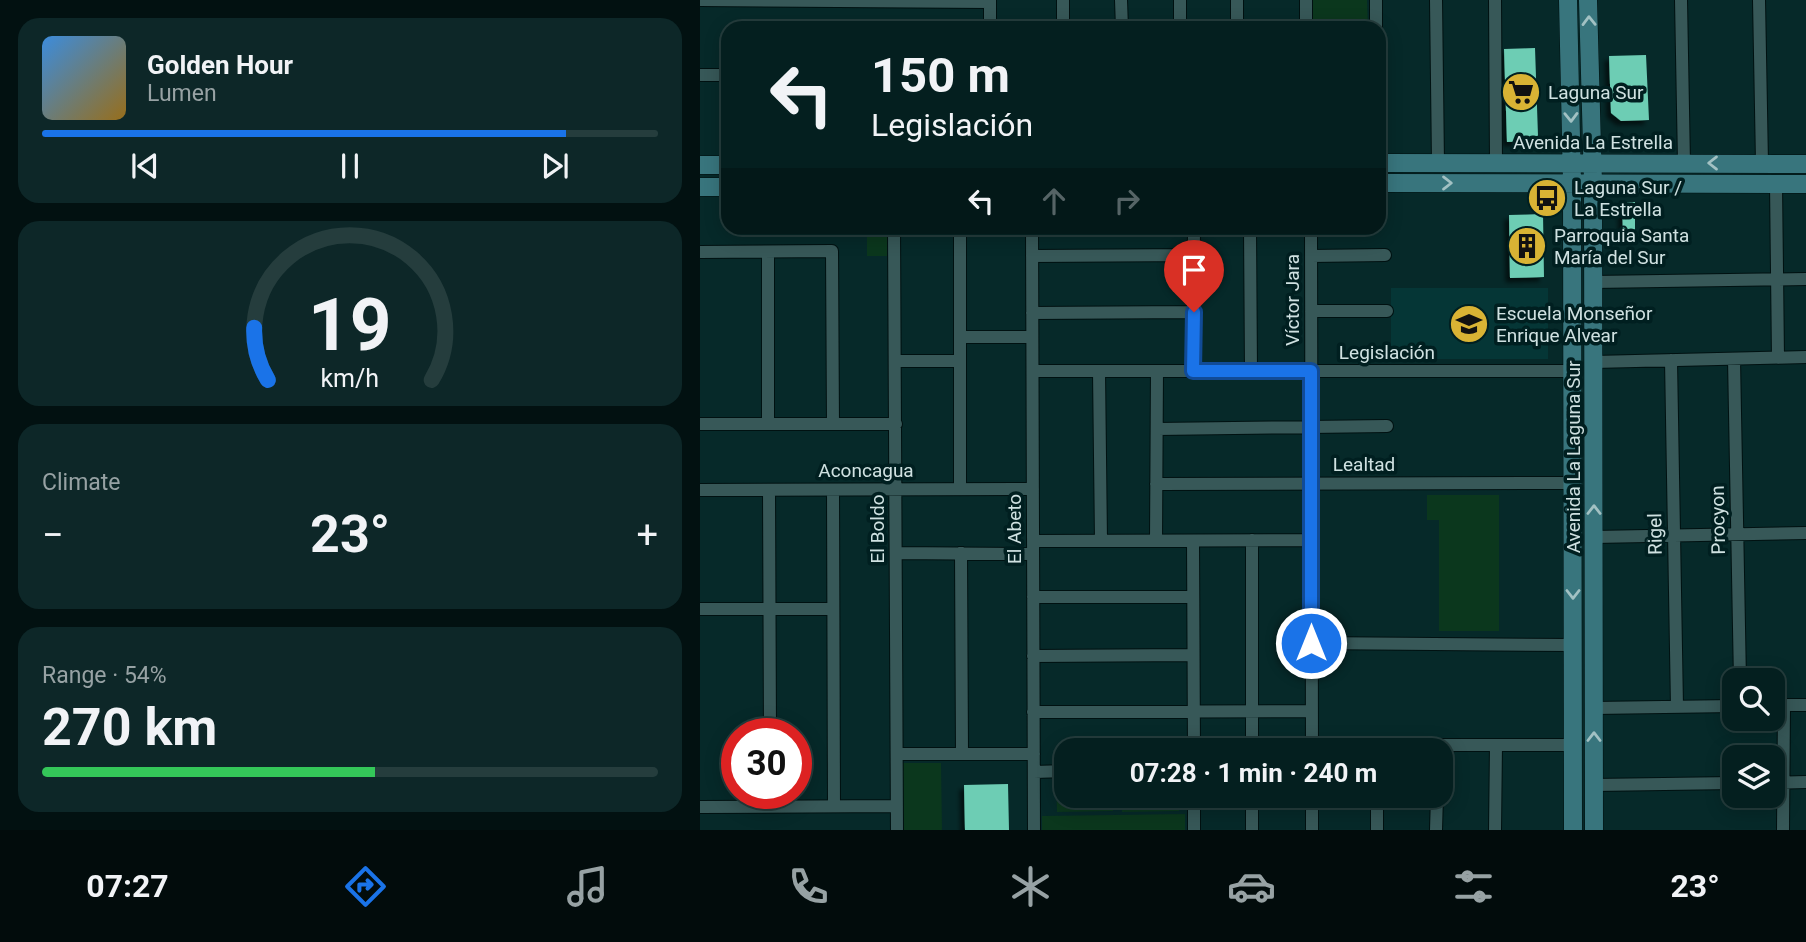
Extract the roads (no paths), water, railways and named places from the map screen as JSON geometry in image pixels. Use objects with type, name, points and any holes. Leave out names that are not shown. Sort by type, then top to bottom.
[{"type":"street","points":[[1063,0],[1063,21]]},
{"type":"street","points":[[1121,0],[1122,21]]},
{"type":"street","points":[[1180,0],[1180,21]]},
{"type":"street","points":[[1237,0],[1237,21]]},
{"type":"street","points":[[1306,0],[1306,21]]},
{"type":"street","points":[[1376,0],[1376,21]]},
{"type":"street","points":[[1436,0],[1438,163]]},
{"type":"street","points":[[1495,0],[1496,163]]},
{"type":"street","name":"Avenida La Laguna Sur","points":[[1568,0],[1573,183],[1573,830]]},
{"type":"street","name":"Avenida La Laguna Sur","points":[[1588,0],[1594,362],[1594,830]]},
{"type":"street","points":[[1681,0],[1684,163]]},
{"type":"street","points":[[1759,0],[1762,163]]},
{"type":"street","points":[[700,1],[990,1],[990,21]]},
{"type":"street","points":[[700,75],[721,75]]},
{"type":"street","name":"Avenida La Estrella","points":[[1386,163],[1806,164]]},
{"type":"street","points":[[700,165],[721,165]]},
{"type":"street","points":[[1386,183],[1806,184]]},
{"type":"street","points":[[1776,184],[1778,358]]},
{"type":"street","points":[[700,187],[721,187]]},
{"type":"street","name":"El Boldo","points":[[894,235],[897,830]]},
{"type":"street","points":[[960,235],[960,489]]},
{"type":"street","name":"El Abeto","points":[[1032,235],[1034,830]]},
{"type":"street","points":[[1193,371],[1194,235]]},
{"type":"street","points":[[1250,235],[1251,371]]},
{"type":"street","name":"Víctor Jara","points":[[1311,235],[1312,738]]},
{"type":"street","points":[[700,252],[832,251],[833,424]]},
{"type":"street","points":[[768,252],[768,424]]},
{"type":"street","points":[[1032,256],[1194,255]]},
{"type":"street","points":[[1311,256],[1385,255]]},
{"type":"street","points":[[1593,282],[1806,279]]},
{"type":"street","points":[[1311,311],[1387,311]]},
{"type":"street","points":[[1032,313],[1194,312]]},
{"type":"street","points":[[960,337],[1032,337]]},
{"type":"street","points":[[1594,362],[1806,357]]},
{"type":"street","name":"Procyon","points":[[1734,359],[1740,668]]},
{"type":"street","name":"Rigel","points":[[1671,360],[1677,707]]},
{"type":"street","points":[[895,361],[960,361]]},
{"type":"street","name":"Legislación","points":[[1032,370],[1573,371]]},
{"type":"street","points":[[1099,371],[1101,541]]},
{"type":"street","points":[[1156,541],[1157,371]]},
{"type":"street","points":[[700,424],[896,424]]},
{"type":"street","points":[[1157,429],[1387,426]]},
{"type":"street","name":"Lealtad","points":[[1156,484],[1573,483]]},
{"type":"street","name":"Aconcagua","points":[[700,490],[1033,489]]},
{"type":"street","points":[[769,490],[770,718]]},
{"type":"street","points":[[833,490],[834,806]]},
{"type":"street","points":[[1594,537],[1806,533]]},
{"type":"street","points":[[1252,540],[1252,738]]},
{"type":"street","points":[[896,553],[961,553],[1101,541],[1311,540]]},
{"type":"street","points":[[1193,541],[1194,738]]},
{"type":"street","points":[[961,553],[961,754]]},
{"type":"street","points":[[1033,597],[1193,597]]},
{"type":"street","points":[[700,609],[833,609]]},
{"type":"street","points":[[1311,643],[1573,645]]},
{"type":"street","points":[[1033,656],[1194,655]]},
{"type":"street","points":[[1785,705],[1806,705]]},
{"type":"street","points":[[1594,708],[1722,706]]},
{"type":"street","points":[[1033,712],[1311,711]]},
{"type":"street","points":[[1496,745],[1496,830]]},
{"type":"street","points":[[1453,747],[1573,745]]},
{"type":"street","points":[[897,754],[1034,754]]},
{"type":"street","points":[[1034,772],[1054,771]]},
{"type":"street","points":[[1785,783],[1806,782]]},
{"type":"street","points":[[1594,785],[1722,783]]},
{"type":"street","points":[[812,806],[897,806]]},
{"type":"street","points":[[700,807],[721,807]]},
{"type":"street","points":[[1194,808],[1194,830]]},
{"type":"street","points":[[1252,808],[1252,830]]},
{"type":"street","points":[[1312,808],[1312,830]]},
{"type":"street","points":[[1377,808],[1377,830]]},
{"type":"street","points":[[1436,830],[1437,808]]},
{"type":"street","points":[[1781,808],[1783,830]]},
{"type":"place","name":"Laguna Sur","points":[[1521,92]]},
{"type":"place","name":"Laguna Sur / La Estrella","points":[[1547,198]]},
{"type":"place","name":"Parroquia Santa María del Sur","points":[[1527,246]]},
{"type":"place","name":"Escuela Monseñor Enrique Alvear","points":[[1469,324]]}]
